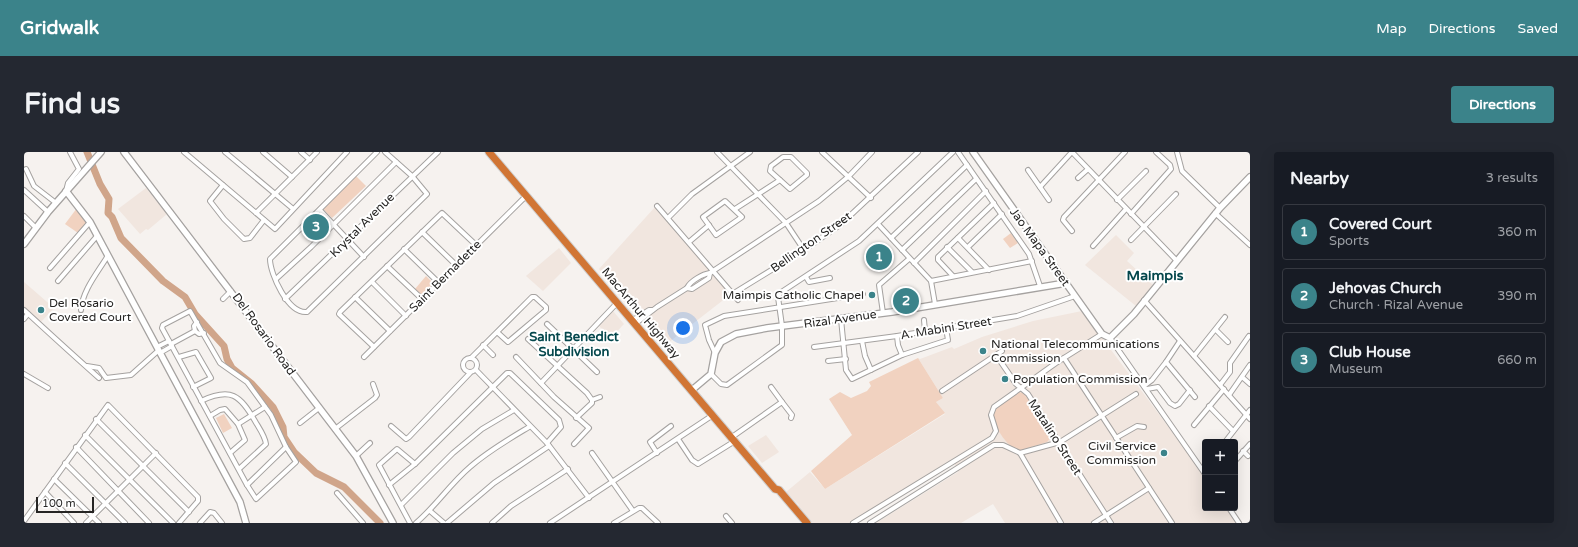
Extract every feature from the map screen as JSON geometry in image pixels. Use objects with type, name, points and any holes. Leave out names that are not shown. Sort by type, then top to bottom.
[{"type":"highway","name":"MacArthur Highway","points":[[489,152],[776,489],[807,523]]},
{"type":"highway","name":"MacArthur Highway","points":[[776,489],[776,493],[801,523]]},
{"type":"street","points":[[66,191],[68,183],[79,169],[70,152]]},
{"type":"street","name":"Del Rosario Road","points":[[124,152],[232,291],[318,408],[356,456],[393,523]]},
{"type":"street","points":[[184,152],[273,228],[276,228],[292,208],[346,152]]},
{"type":"street","points":[[225,152],[292,208]]},
{"type":"street","points":[[263,152],[292,177]]},
{"type":"street","points":[[301,152],[310,160]]},
{"type":"street","points":[[256,213],[317,152]]},
{"type":"street","points":[[338,152],[343,156]]},
{"type":"street","points":[[377,152],[270,258],[276,279],[285,299],[302,312],[307,312],[427,194],[412,176],[385,152]]},
{"type":"street","name":"Krystal Avenue","points":[[285,299],[438,152]]},
{"type":"street","points":[[717,152],[786,223],[804,250]]},
{"type":"street","points":[[668,218],[692,194],[730,165],[750,152]]},
{"type":"street","points":[[822,152],[871,198]]},
{"type":"street","points":[[634,322],[651,313],[652,310],[687,288],[688,285],[705,274],[712,272],[820,201],[849,176],[872,152]]},
{"type":"street","name":"Bellington Street","points":[[734,294],[804,250],[840,225],[871,198],[895,172],[918,152]]},
{"type":"street","points":[[711,374],[721,384],[727,385],[782,345],[782,326],[778,297],[780,293],[840,255],[878,224],[953,152]]},
{"type":"street","points":[[958,152],[1029,254],[1040,286]]},
{"type":"street","name":"Jao Mapa Street","points":[[973,152],[1102,334],[1110,338]]},
{"type":"street","points":[[1040,187],[1072,152],[1087,170],[1176,260]]},
{"type":"street","points":[[1118,152],[1121,156]]},
{"type":"street","points":[[1072,231],[1063,220],[1064,217],[1099,182],[1125,152]]},
{"type":"street","points":[[1131,214],[1171,169],[1170,165],[1156,152]]},
{"type":"street","points":[[1177,152],[1182,171],[1250,245]]},
{"type":"street","points":[[24,244],[48,212],[100,154]]},
{"type":"street","points":[[785,156],[791,157],[807,173],[807,175],[790,189],[780,180],[770,171],[770,168],[785,156]]},
{"type":"street","points":[[276,279],[396,162]]},
{"type":"street","points":[[891,238],[967,165]]},
{"type":"street","points":[[26,169],[34,186],[56,203]]},
{"type":"street","points":[[1028,170],[1049,200]]},
{"type":"street","points":[[1078,178],[1087,170]]},
{"type":"street","points":[[1117,200],[1146,171]]},
{"type":"street","points":[[1202,470],[1110,338],[1120,330],[1176,260],[1218,211],[1250,177]]},
{"type":"street","points":[[902,250],[976,179]]},
{"type":"street","points":[[735,209],[780,180]]},
{"type":"street","points":[[223,185],[210,201],[224,219],[244,239],[250,238],[264,220]]},
{"type":"street","points":[[24,190],[48,212]]},
{"type":"street","points":[[66,191],[90,222],[240,502],[246,523]]},
{"type":"street","points":[[914,263],[986,191]]},
{"type":"street","points":[[1131,240],[1176,194]]},
{"type":"street","name":"Saint Bernadette","points":[[364,357],[526,196]]},
{"type":"street","points":[[723,202],[727,202],[735,209],[741,216],[741,219],[718,235],[715,234],[703,218],[723,202]]},
{"type":"street","points":[[954,276],[938,259],[939,255],[994,203]]},
{"type":"street","points":[[657,206],[689,242],[712,272],[738,300]]},
{"type":"street","points":[[1093,246],[1126,209]]},
{"type":"street","points":[[320,210],[364,257]]},
{"type":"street","points":[[374,347],[340,314],[340,312],[404,249],[440,214],[444,214],[477,246]]},
{"type":"street","points":[[968,247],[1002,214]]},
{"type":"street","points":[[24,216],[36,228]]},
{"type":"street","points":[[50,268],[90,222]]},
{"type":"street","points":[[878,224],[931,281],[935,304]]},
{"type":"street","points":[[689,242],[708,225]]},
{"type":"street","points":[[422,232],[457,266]]},
{"type":"street","points":[[58,281],[97,236]]},
{"type":"street","points":[[958,238],[989,270]]},
{"type":"street","points":[[947,247],[972,272]]},
{"type":"street","points":[[404,249],[439,283]]},
{"type":"street","points":[[81,310],[81,303],[85,293],[107,256]]},
{"type":"street","points":[[883,313],[879,285],[909,259]]},
{"type":"street","points":[[931,281],[1032,261]]},
{"type":"street","points":[[387,266],[422,299]]},
{"type":"street","points":[[806,277],[809,282],[830,278]]},
{"type":"street","points":[[372,282],[406,316]]},
{"type":"street","name":"Rizal Avenue","points":[[715,353],[721,342],[736,334],[782,326],[883,313],[1040,286],[1066,283]]},
{"type":"street","points":[[222,299],[232,291]]},
{"type":"street","points":[[692,390],[711,374],[715,353],[706,323],[724,316],[863,294]]},
{"type":"street","name":"A. Mabini Street","points":[[814,347],[897,336],[1018,316],[1075,296]]},
{"type":"street","points":[[356,297],[390,331]]},
{"type":"street","points":[[470,373],[464,369],[463,365],[466,359],[471,358],[532,297],[535,297],[546,307],[546,310],[508,342],[498,332]]},
{"type":"street","points":[[1144,300],[1248,417]]},
{"type":"street","points":[[540,383],[617,303]]},
{"type":"street","points":[[24,310],[47,333],[64,345],[99,378]]},
{"type":"street","points":[[190,311],[197,322],[204,332],[220,363],[247,382],[265,407],[286,447],[296,462],[258,498],[254,498],[247,486],[193,387],[179,357],[162,328],[163,325],[190,311]]},
{"type":"street","points":[[24,319],[28,314]]},
{"type":"street","points":[[1194,356],[1216,330],[1224,317]]},
{"type":"street","points":[[840,319],[846,359],[846,370],[852,379],[902,355],[948,340],[946,328]]},
{"type":"street","points":[[924,320],[925,331]]},
{"type":"street","points":[[195,331],[194,326],[197,322]]},
{"type":"street","points":[[546,324],[597,372]]},
{"type":"street","points":[[1216,330],[1228,342]]},
{"type":"street","points":[[85,366],[99,368],[106,378],[132,375],[158,350],[195,331]]},
{"type":"street","points":[[195,331],[199,334],[204,332]]},
{"type":"street","points":[[853,523],[992,438],[996,434],[991,419],[992,409],[1064,358],[1102,334]]},
{"type":"street","points":[[897,336],[898,345],[902,355]]},
{"type":"street","points":[[1220,385],[1230,372],[1230,363],[1249,336]]},
{"type":"street","points":[[528,339],[558,365],[592,400]]},
{"type":"street","points":[[862,341],[865,356],[871,370]]},
{"type":"street","points":[[1145,387],[1166,362],[1180,341]]},
{"type":"street","points":[[483,345],[493,355]]},
{"type":"street","points":[[942,390],[1002,351]]},
{"type":"street","points":[[179,357],[196,352],[211,378],[193,387]]},
{"type":"street","name":"Matalino Street","points":[[996,355],[1021,388],[1028,394],[1111,523]]},
{"type":"street","points":[[516,357],[540,383],[589,430],[574,444]]},
{"type":"street","points":[[391,426],[403,438],[406,439],[409,437],[466,380],[470,373],[476,370],[478,366],[477,362],[471,358]]},
{"type":"street","points":[[1064,358],[1172,523]]},
{"type":"street","points":[[828,361],[846,359]]},
{"type":"street","points":[[1166,362],[1196,396]]},
{"type":"street","points":[[1229,395],[1250,365]]},
{"type":"street","points":[[476,370],[548,445],[589,498]]},
{"type":"street","points":[[390,485],[415,464],[505,374],[510,373],[559,420],[561,427],[548,445],[494,483],[447,523]]},
{"type":"street","points":[[24,374],[48,388]]},
{"type":"street","points":[[1242,377],[1250,384]]},
{"type":"street","points":[[335,430],[375,398],[377,395],[373,384]]},
{"type":"street","points":[[771,387],[792,415],[791,418]]},
{"type":"street","points":[[1145,387],[1158,387],[1170,403],[1175,406],[1179,404],[1190,390]]},
{"type":"street","points":[[1194,425],[1224,389]]},
{"type":"street","points":[[201,401],[215,394],[231,394],[242,402],[265,439],[266,444],[239,470]]},
{"type":"street","points":[[1020,453],[1060,442],[1136,394]]},
{"type":"street","points":[[576,418],[592,403],[592,400],[600,397]]},
{"type":"street","points":[[678,439],[692,460],[698,464],[734,439],[782,402]]},
{"type":"street","points":[[24,521],[108,404],[198,497],[198,501],[179,523]]},
{"type":"street","points":[[1209,406],[1233,431]]},
{"type":"street","points":[[238,424],[265,407]]},
{"type":"street","points":[[300,422],[318,408]]},
{"type":"street","points":[[210,416],[220,410],[225,410],[238,424],[245,440],[230,453]]},
{"type":"street","points":[[401,505],[453,454],[482,429],[514,410]]},
{"type":"street","points":[[1227,439],[1233,431],[1248,417],[1250,410]]},
{"type":"street","points":[[550,523],[713,415]]},
{"type":"street","points":[[96,419],[189,512]]},
{"type":"street","points":[[657,453],[650,442],[671,426]]},
{"type":"street","points":[[1116,438],[1137,426],[1144,427]]},
{"type":"street","points":[[416,523],[430,511],[469,468],[500,444],[530,427]]},
{"type":"street","points":[[85,435],[174,523]]},
{"type":"street","points":[[356,456],[370,443]]},
{"type":"street","points":[[1238,458],[1250,444]]},
{"type":"street","points":[[870,523],[994,445],[1003,445],[1020,453],[1061,523]]},
{"type":"street","points":[[76,447],[117,491],[150,523]]},
{"type":"street","points":[[247,486],[286,447]]},
{"type":"street","points":[[410,523],[379,465],[396,450],[415,464]]},
{"type":"street","points":[[1243,452],[1248,456]]},
{"type":"street","points":[[86,523],[156,453]]},
{"type":"street","points":[[592,453],[633,511]]},
{"type":"street","points":[[65,463],[125,523]]},
{"type":"street","points":[[492,523],[511,506],[568,469]]},
{"type":"street","points":[[54,478],[99,523]]},
{"type":"street","points":[[1094,523],[1149,488]]},
{"type":"street","points":[[45,492],[74,523]]},
{"type":"street","points":[[337,493],[363,523]]},
{"type":"street","points":[[883,505],[887,512]]},
{"type":"street","points":[[614,523],[633,511],[642,508],[658,523]]},
{"type":"street","points":[[430,511],[444,523]]},
{"type":"street","points":[[1230,511],[1239,523]]},
{"type":"street","points":[[200,523],[210,512],[214,513],[222,523]]},
{"type":"street","points":[[726,516],[732,523]]},
{"type":"shaded area","points":[[356,176],[366,186],[332,218],[322,208]]},
{"type":"shaded area","points":[[146,188],[167,214],[148,230],[146,229],[140,234],[118,209]]},
{"type":"shaded area","points":[[655,207],[731,294],[664,346],[599,269]]},
{"type":"shaded area","points":[[77,208],[87,222],[78,233],[65,224]]},
{"type":"shaded area","points":[[1011,233],[1018,243],[1010,248],[1003,239]]},
{"type":"shaded area","points":[[1116,235],[1134,253],[1127,261],[1153,285],[1136,306],[1085,265]]},
{"type":"shaded area","points":[[559,248],[571,263],[543,291],[526,276]]},
{"type":"shaded area","points":[[426,276],[433,283],[422,295],[415,289]]},
{"type":"shaded area","points":[[24,282],[54,308],[40,323],[24,308]]},
{"type":"shaded area","points":[[613,311],[624,324],[611,338],[599,326]]},
{"type":"shaded area","points":[[1082,311],[1202,472],[1202,511],[1231,511],[1240,523],[1005,523],[993,504],[961,523],[876,523],[958,472],[953,460],[850,523],[812,523],[797,507],[799,505],[786,492],[810,472],[825,489],[945,414],[936,402],[943,398],[918,358],[920,359],[952,347],[954,349],[982,337],[1033,321]]},
{"type":"shaded area","points":[[918,358],[943,398],[936,402],[945,413],[825,489],[811,471],[852,435],[829,399],[840,392],[851,398],[867,391],[871,386],[869,382]]},
{"type":"shaded area","points":[[1018,392],[1024,393],[1028,396],[1052,436],[1047,442],[1019,451],[1014,449],[1005,440],[998,430],[993,413],[996,407]]},
{"type":"shaded area","points":[[224,414],[232,428],[223,433],[216,418]]},
{"type":"shaded area","points":[[766,435],[779,452],[762,463],[748,446]]},
{"type":"waterway","points":[[87,152],[100,184],[109,199],[108,213],[112,217],[121,238],[163,281],[185,297],[195,314],[224,346],[227,359],[232,368],[252,384],[273,407],[283,427],[284,437],[294,452],[316,473],[344,487],[380,523]]},
{"type":"place","name":"Club House","points":[[316,227]]},
{"type":"place","name":"Covered Court","points":[[879,257]]},
{"type":"place","name":"Maimpis Catholic Chapel","points":[[872,295]]},
{"type":"place","name":"Jehovas Church","points":[[906,301]]},
{"type":"place","name":"Del Rosario Covered Court","points":[[41,310]]},
{"type":"place","name":"National Telecommunications Commission","points":[[983,351]]},
{"type":"place","name":"Population Commission","points":[[1005,379]]},
{"type":"place","name":"Civil Service Commission","points":[[1164,453]]},
{"type":"district","name":"Maimpis","points":[[1155,275]]},
{"type":"district","name":"Saint Benedict Subdivision","points":[[574,344]]}]
